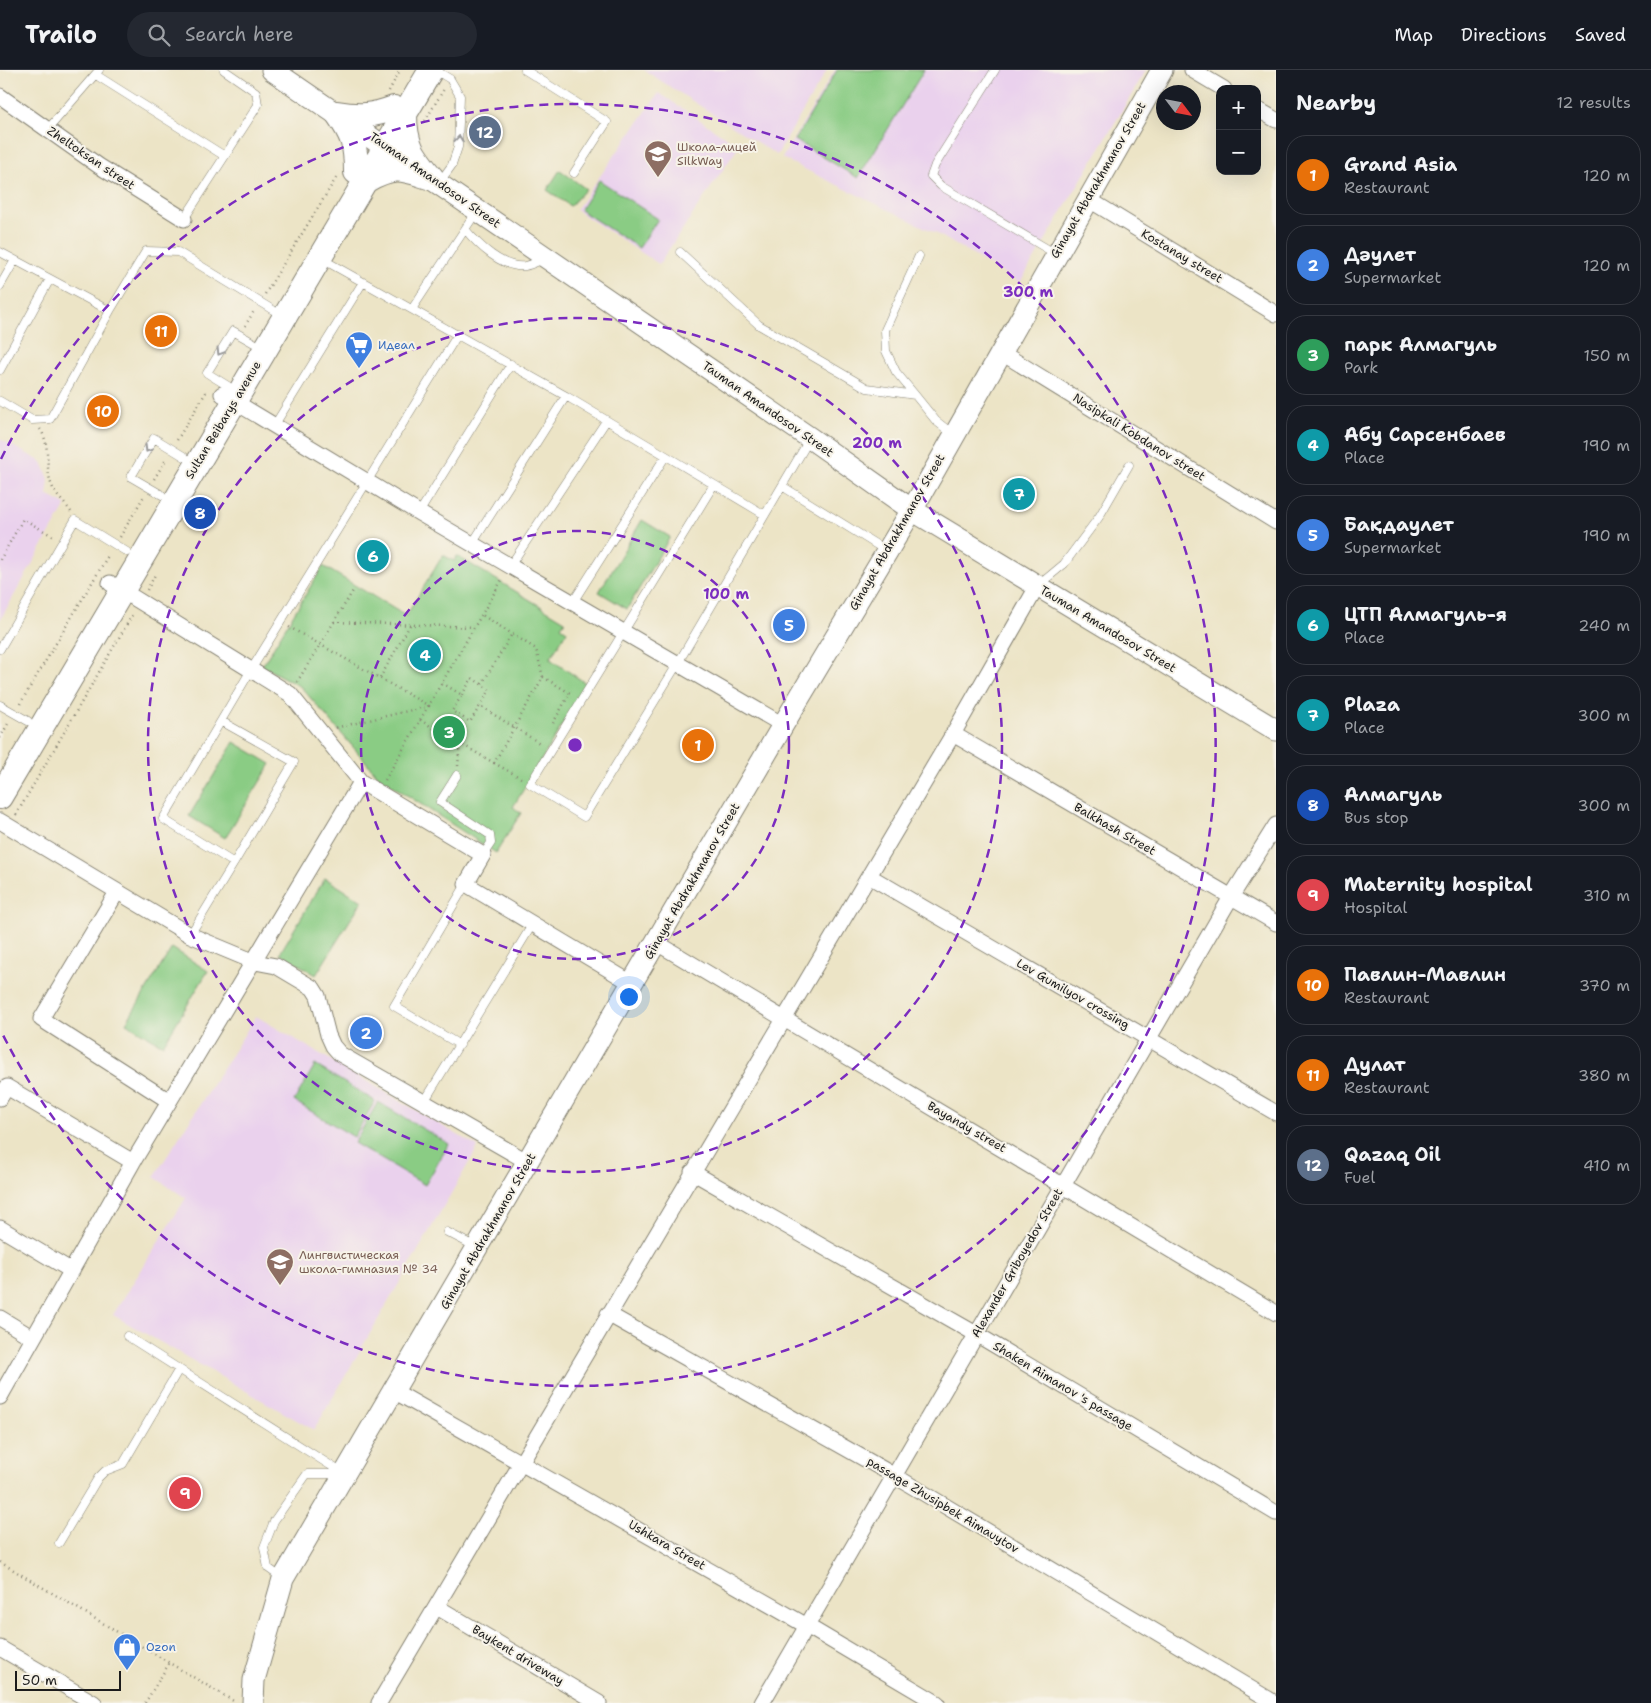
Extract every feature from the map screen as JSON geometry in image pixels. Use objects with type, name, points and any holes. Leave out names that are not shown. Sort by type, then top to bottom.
[{"type":"main road","name":"Sultan Beibarys avenue","points":[[407,117],[416,70]]},
{"type":"main road","name":"Sultan Beibarys avenue","points":[[1,785],[124,592],[273,310],[381,143],[407,117],[441,74]]},
{"type":"main road","points":[[337,113],[359,117],[375,115],[407,117],[405,132],[412,154],[436,180]]},
{"type":"main road","points":[[337,113],[351,134],[355,144],[361,176],[385,170],[402,169],[436,180]]},
{"type":"main road","name":"Sultan Beibarys avenue","points":[[1,785],[28,721],[124,592],[127,552],[185,457],[320,258],[361,176]]},
{"type":"street","name":"Tauman Amandosov Street","points":[[272,70],[436,180],[912,510],[1276,730]]},
{"type":"street","name":"Ginayat Abdrakhmanov Street","points":[[253,1703],[254,1680],[283,1579],[783,725],[912,510],[1162,70]]},
{"type":"street","points":[[1192,70],[1217,85]]},
{"type":"street","name":"Zheltoksan street","points":[[0,96],[100,166],[184,219]]},
{"type":"street","points":[[1261,111],[1276,120]]},
{"type":"street","name":"Kostanay street","points":[[1088,198],[1276,314]]},
{"type":"street","name":"Nasipkali Kobdanov street","points":[[1002,353],[1276,522]]},
{"type":"street","points":[[228,394],[274,426],[419,513],[783,725]]},
{"type":"street","points":[[379,1703],[953,734],[1037,587]]},
{"type":"street","points":[[124,592],[290,694],[361,782],[483,854],[466,884],[632,984]]},
{"type":"street","name":"Balkhash Street","points":[[953,734],[1276,923]]},
{"type":"street","points":[[0,1397],[133,1162],[255,962],[361,782]]},
{"type":"street","points":[[5,823],[190,935],[255,962],[276,966],[313,988],[318,996],[328,1035],[333,1046],[340,1054],[528,1162]]},
{"type":"street","name":"Alexander Griboyedov Street","points":[[762,1703],[1231,897],[1276,825]]},
{"type":"street","name":"Lev Gumilyov crossing","points":[[869,876],[1276,1113]]},
{"type":"street","points":[[117,892],[40,1019],[170,1101]]},
{"type":"street","name":"Bayandy street","points":[[657,943],[784,1020],[1064,1184],[1276,1313]]},
{"type":"street","points":[[0,1098],[6,1087],[133,1162]]},
{"type":"street","name":"Shaken Aimanov 's passage","points":[[692,1172],[976,1334],[1276,1513]]},
{"type":"street","points":[[0,1228],[72,1271]]},
{"type":"street","name":"passage Zhusipbek Aimauytov","points":[[608,1314],[895,1476],[1275,1703]]},
{"type":"street","points":[[0,1318],[33,1338]]},
{"type":"street","name":"Ushkara Street","points":[[394,1391],[807,1626],[937,1703]]},
{"type":"street","name":"Baykent driveway","points":[[437,1607],[599,1703]]},
{"type":"street","points":[[0,1648],[94,1703]]},
{"type":"lane","points":[[435,70],[441,74],[460,96],[458,147],[452,165],[436,180]]},
{"type":"lane","points":[[525,70],[608,122],[574,173]]},
{"type":"lane","points":[[994,70],[935,165],[931,176],[941,186],[1056,254]]},
{"type":"lane","points":[[184,219],[223,155],[258,105],[256,92],[227,71]]},
{"type":"lane","points":[[48,129],[97,73],[223,155]]},
{"type":"lane","points":[[412,309],[478,210]]},
{"type":"lane","points":[[465,229],[474,240],[508,264],[525,266],[548,258]]},
{"type":"lane","points":[[0,401],[32,420],[50,419],[146,251],[178,252],[273,310]]},
{"type":"lane","points":[[0,252],[110,311]]},
{"type":"lane","points":[[680,252],[759,325],[868,388],[914,395]]},
{"type":"lane","points":[[919,256],[885,330],[886,351],[896,372],[914,395],[936,420],[954,435]]},
{"type":"lane","points":[[320,258],[511,364],[765,516]]},
{"type":"lane","points":[[0,286],[15,260]]},
{"type":"lane","points":[[0,370],[50,279]]},
{"type":"lane","points":[[274,426],[363,282]]},
{"type":"lane","points":[[234,863],[163,819],[251,670],[458,334]]},
{"type":"lane","points":[[419,513],[511,364]]},
{"type":"lane","points":[[472,544],[566,396]]},
{"type":"lane","points":[[510,566],[606,421]]},
{"type":"lane","points":[[162,495],[131,477],[154,438],[185,457]]},
{"type":"lane","points":[[713,486],[530,784],[584,817],[678,664],[810,438]]},
{"type":"lane","points":[[572,602],[665,457]]},
{"type":"lane","points":[[1037,587],[1064,564],[1098,517],[1129,465]]},
{"type":"lane","points":[[782,486],[887,551]]},
{"type":"lane","points":[[0,649],[61,541],[75,520],[127,552]]},
{"type":"lane","points":[[0,705],[28,721]]},
{"type":"lane","points":[[190,935],[294,762],[221,721]]},
{"type":"lane","points":[[457,775],[440,802],[490,835],[491,843],[483,854]]},
{"type":"lane","points":[[460,1045],[394,1006],[466,884]]},
{"type":"lane","points":[[424,1102],[532,925]]},
{"type":"lane","points":[[447,1232],[477,1248]]},
{"type":"lane","points":[[127,1336],[344,1474]]},
{"type":"lane","points":[[59,1543],[98,1478],[105,1471],[123,1464],[179,1369]]},
{"type":"lane","points":[[283,1579],[268,1568],[264,1547],[274,1521],[307,1474],[344,1474]]},
{"type":"path","points":[[407,117],[441,74]]},
{"type":"path","points":[[32,420],[46,437],[46,458],[54,490],[65,501],[75,520]]},
{"type":"path","points":[[0,560],[23,519],[61,541]]},
{"type":"path","points":[[378,793],[510,566]]},
{"type":"path","points":[[5,823],[124,592],[158,570]]},
{"type":"path","points":[[290,694],[353,591]]},
{"type":"path","points":[[482,615],[536,649],[543,677],[494,762]]},
{"type":"path","points":[[281,622],[429,706]]},
{"type":"path","points":[[334,622],[474,627]]},
{"type":"path","points":[[380,678],[411,625]]},
{"type":"path","points":[[482,684],[512,634]]},
{"type":"path","points":[[543,677],[570,693],[551,727]]},
{"type":"path","points":[[472,678],[482,684],[490,690],[470,722],[452,710],[472,678]]},
{"type":"path","points":[[442,683],[462,695]]},
{"type":"path","points":[[320,731],[429,706]]},
{"type":"path","points":[[480,706],[542,744],[538,751]]},
{"type":"path","points":[[420,720],[522,779],[526,772]]},
{"type":"path","points":[[457,775],[460,743]]},
{"type":"path","points":[[0,1562],[237,1703]]},
{"type":"path","points":[[145,1703],[170,1662]]},
{"type":"shaded area","points":[[644,70],[827,70],[777,155]]},
{"type":"shaded area","points":[[835,70],[1146,70],[1020,283],[936,233],[782,158]]},
{"type":"shaded area","name":"Школа-лицей SilkWay","points":[[659,93],[739,146],[659,264],[576,210]]},
{"type":"shaded area","points":[[0,439],[42,462],[49,479],[47,495],[66,505],[0,620]]},
{"type":"shaded area","points":[[256,1016],[478,1147],[314,1430],[113,1315],[186,1198],[154,1177]]},
{"type":"green space","points":[[837,70],[924,70],[858,178],[795,140]]},
{"type":"green space","points":[[560,170],[586,189],[570,206],[547,190]]},
{"type":"green space","points":[[599,180],[658,219],[639,248],[580,210]]},
{"type":"green space","points":[[642,520],[670,537],[627,609],[599,592]]},
{"type":"green space","points":[[443,555],[454,561],[457,556],[565,621],[561,627],[567,631],[550,659],[587,684],[513,807],[521,813],[496,853],[379,777],[301,687],[262,666],[323,566],[406,616]]},
{"type":"green space","points":[[234,742],[271,764],[225,838],[189,816]]},
{"type":"green space","points":[[325,878],[362,901],[316,975],[280,953]]},
{"type":"green space","points":[[172,948],[208,971],[163,1045],[126,1023]]},
{"type":"green space","points":[[315,1065],[375,1101],[354,1137],[294,1101]]},
{"type":"green space","points":[[378,1102],[449,1144],[425,1185],[354,1143]]},
{"type":"place","name":"Qazaq Oil","points":[[485,132]]},
{"type":"place","name":"Школа-лицей SilkWay","points":[[658,178]]},
{"type":"place","name":"Дулат","points":[[161,331]]},
{"type":"place","name":"Идеал","points":[[359,369]]},
{"type":"place","name":"Павлин-Мавлин","points":[[103,411]]},
{"type":"place","name":"Plaza","points":[[1019,494]]},
{"type":"place","name":"Алмагуль","points":[[200,513]]},
{"type":"place","name":"ЦТП Алмагуль-я","points":[[373,556]]},
{"type":"place","name":"Бақдаулет","points":[[789,625]]},
{"type":"place","name":"Абу Сарсенбаев","points":[[425,655]]},
{"type":"place","name":"парк Алмагуль","points":[[449,732]]},
{"type":"place","name":"Grand Asia","points":[[698,745]]},
{"type":"place","name":"Дәулет","points":[[366,1033]]},
{"type":"place","name":"Лингвистическая школа-гимназия № 34","points":[[280,1286]]},
{"type":"place","name":"Maternity hospital","points":[[185,1493]]},
{"type":"place","name":"Ozon","points":[[127,1671]]}]
